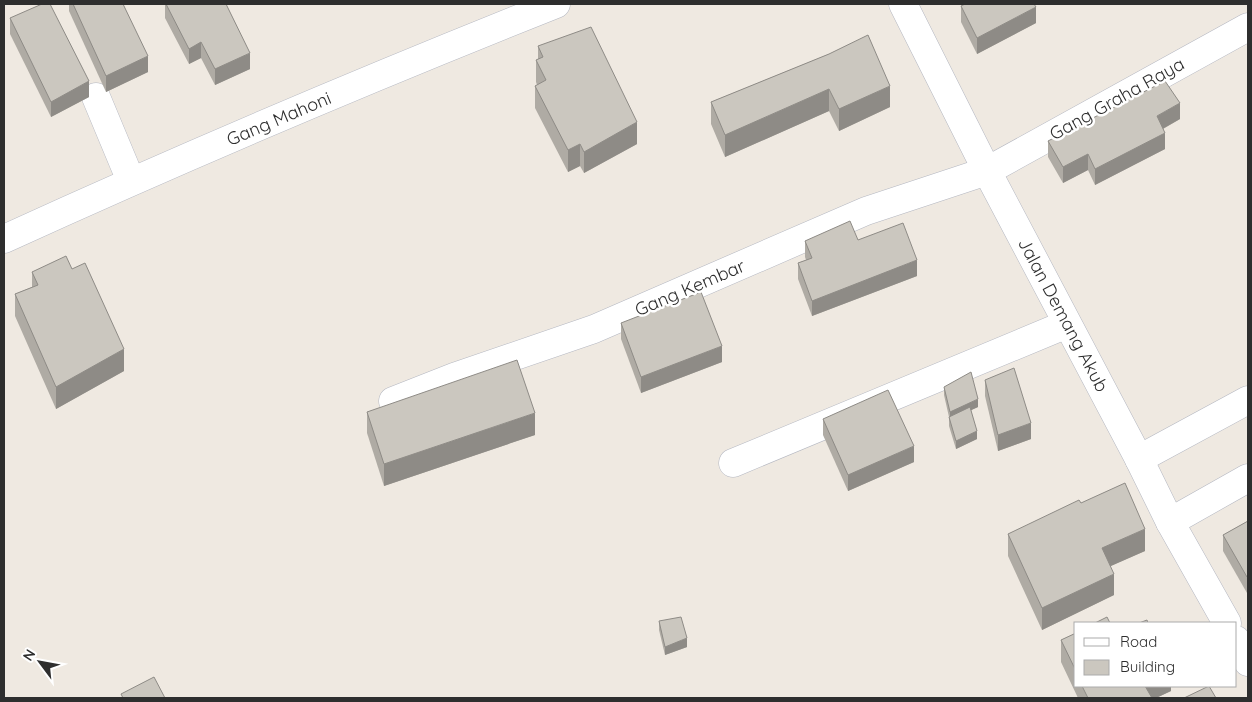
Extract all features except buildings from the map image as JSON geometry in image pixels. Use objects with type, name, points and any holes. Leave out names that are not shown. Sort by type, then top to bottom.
[{"type":"street","name":"Gang Mahoni","points":[[4,239],[131,182],[456,44],[556,4]]},
{"type":"street","name":"Jalan Demang Akub","points":[[903,4],[987,171],[1139,459],[1170,522],[1226,622]]},
{"type":"street","name":"Gang Graha Raya","points":[[987,171],[1248,27]]},
{"type":"street","points":[[96,97],[131,182]]},
{"type":"street","name":"Gang Kembar","points":[[393,402],[454,376],[594,329],[866,211],[987,171]]},
{"type":"street","points":[[733,463],[1067,324]]},
{"type":"street","points":[[1139,459],[1248,400]]},
{"type":"street","points":[[1170,522],[1248,478]]},
{"type":"street","points":[[1237,642],[1248,662]]}]
